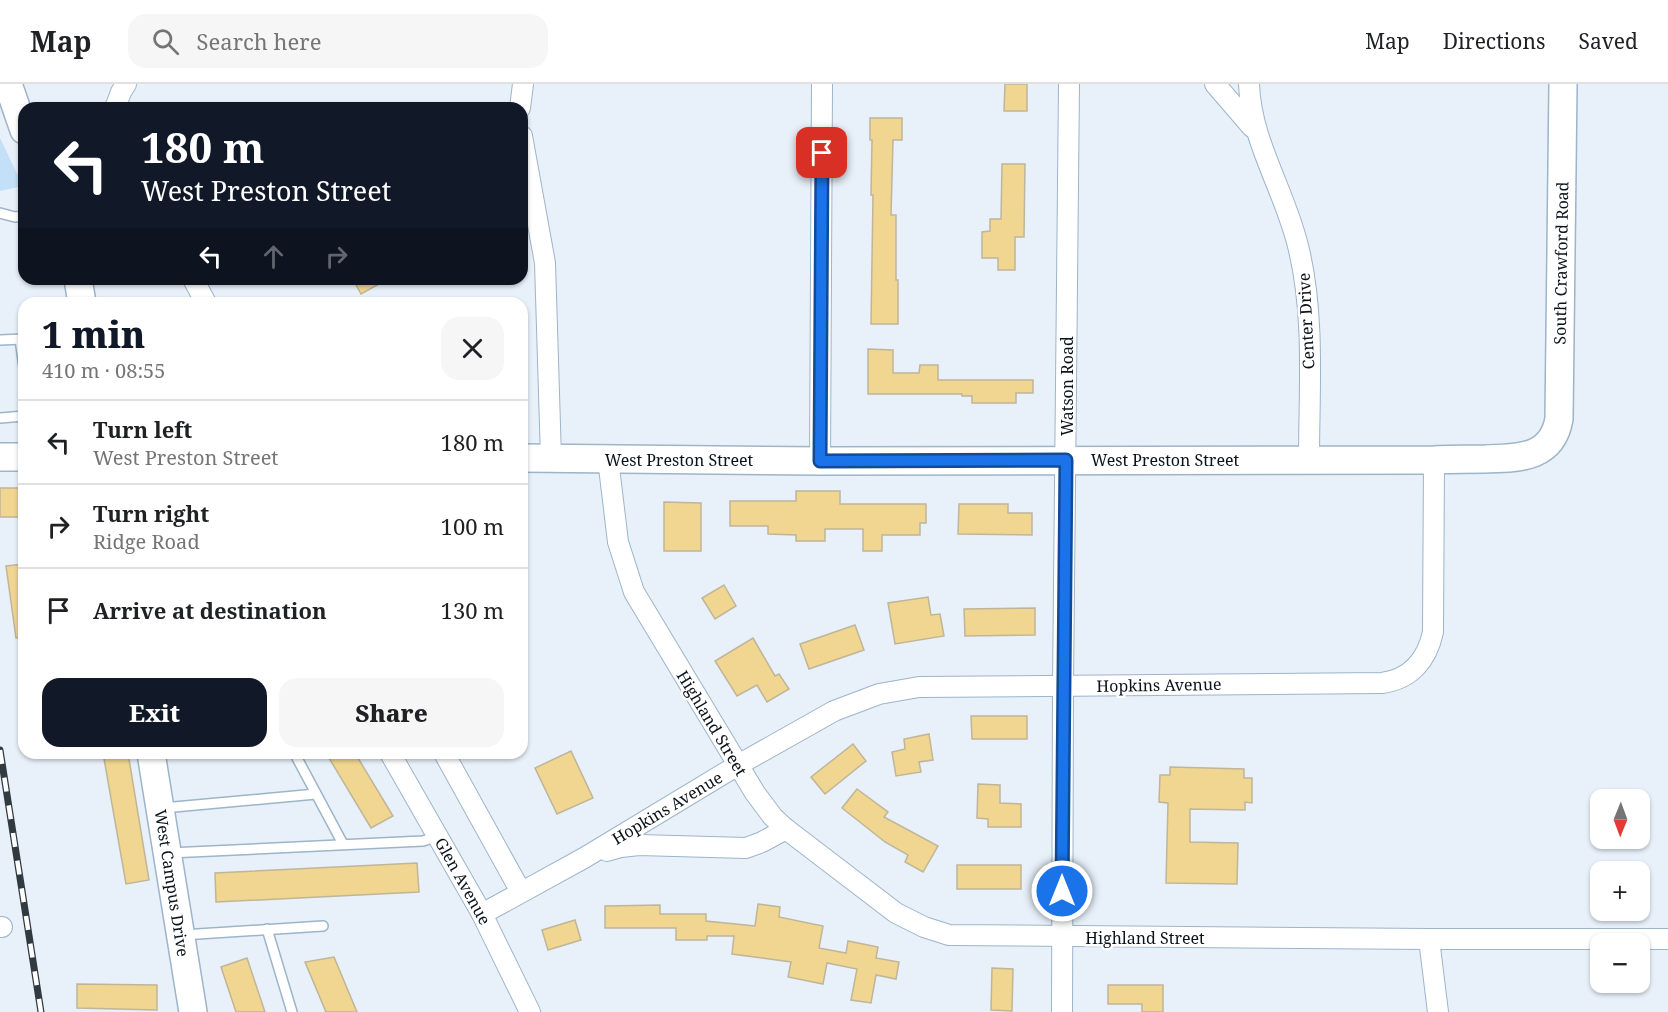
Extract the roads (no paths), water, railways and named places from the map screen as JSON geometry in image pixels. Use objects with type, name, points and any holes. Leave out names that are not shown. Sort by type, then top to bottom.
[{"type":"street","points":[[8,84],[18,113]]},
{"type":"street","points":[[117,102],[126,84]]},
{"type":"street","points":[[521,102],[523,84]]},
{"type":"street","points":[[820,461],[822,84]]},
{"type":"street","name":"Watson Road","points":[[1062,1012],[1069,84]]},
{"type":"street","points":[[1215,84],[1256,133]]},
{"type":"street","name":"Center Drive","points":[[1249,84],[1250,107],[1256,133],[1290,217],[1304,272],[1309,329],[1309,460]]},
{"type":"street","name":"South Crawford Road","points":[[1551,441],[1557,426],[1559,411],[1563,84]]},
{"type":"street","points":[[528,169],[545,263],[551,458]]},
{"type":"street","name":"West Preston Street","points":[[528,458],[820,461],[1434,460],[1522,457],[1537,451],[1551,441]]},
{"type":"street","points":[[0,457],[18,457]]},
{"type":"street","name":"Highland Street","points":[[608,459],[617,536],[629,580],[649,620],[755,793],[773,817],[786,829],[896,913],[924,927],[949,934],[1061,937],[1668,939]]},
{"type":"street","name":"Hopkins Avenue","points":[[482,914],[584,858],[738,765],[834,711],[879,694],[919,687],[1392,682],[1410,673],[1424,658],[1433,632],[1434,460]]},
{"type":"street","name":"West Campus Drive","points":[[152,759],[193,1012]]},
{"type":"street","name":"Glen Avenue","points":[[393,759],[482,914],[530,1012]]},
{"type":"street","points":[[447,759],[521,892]]},
{"type":"street","name":"Hopkins Avenue","points":[[584,858],[629,846],[746,848],[786,829]]},
{"type":"street","points":[[1429,939],[1438,1012]]},
{"type":"lane","points":[[0,213],[18,217]]},
{"type":"lane","points":[[0,340],[18,339]]},
{"type":"lane","points":[[0,418],[18,416]]},
{"type":"lane","points":[[298,759],[343,844]]},
{"type":"lane","points":[[160,808],[316,794]]},
{"type":"lane","points":[[167,853],[423,841],[438,836]]},
{"type":"lane","points":[[180,935],[323,926]]},
{"type":"lane","points":[[267,929],[292,1012]]},
{"type":"railway","points":[[0,750],[41,1012]]}]
